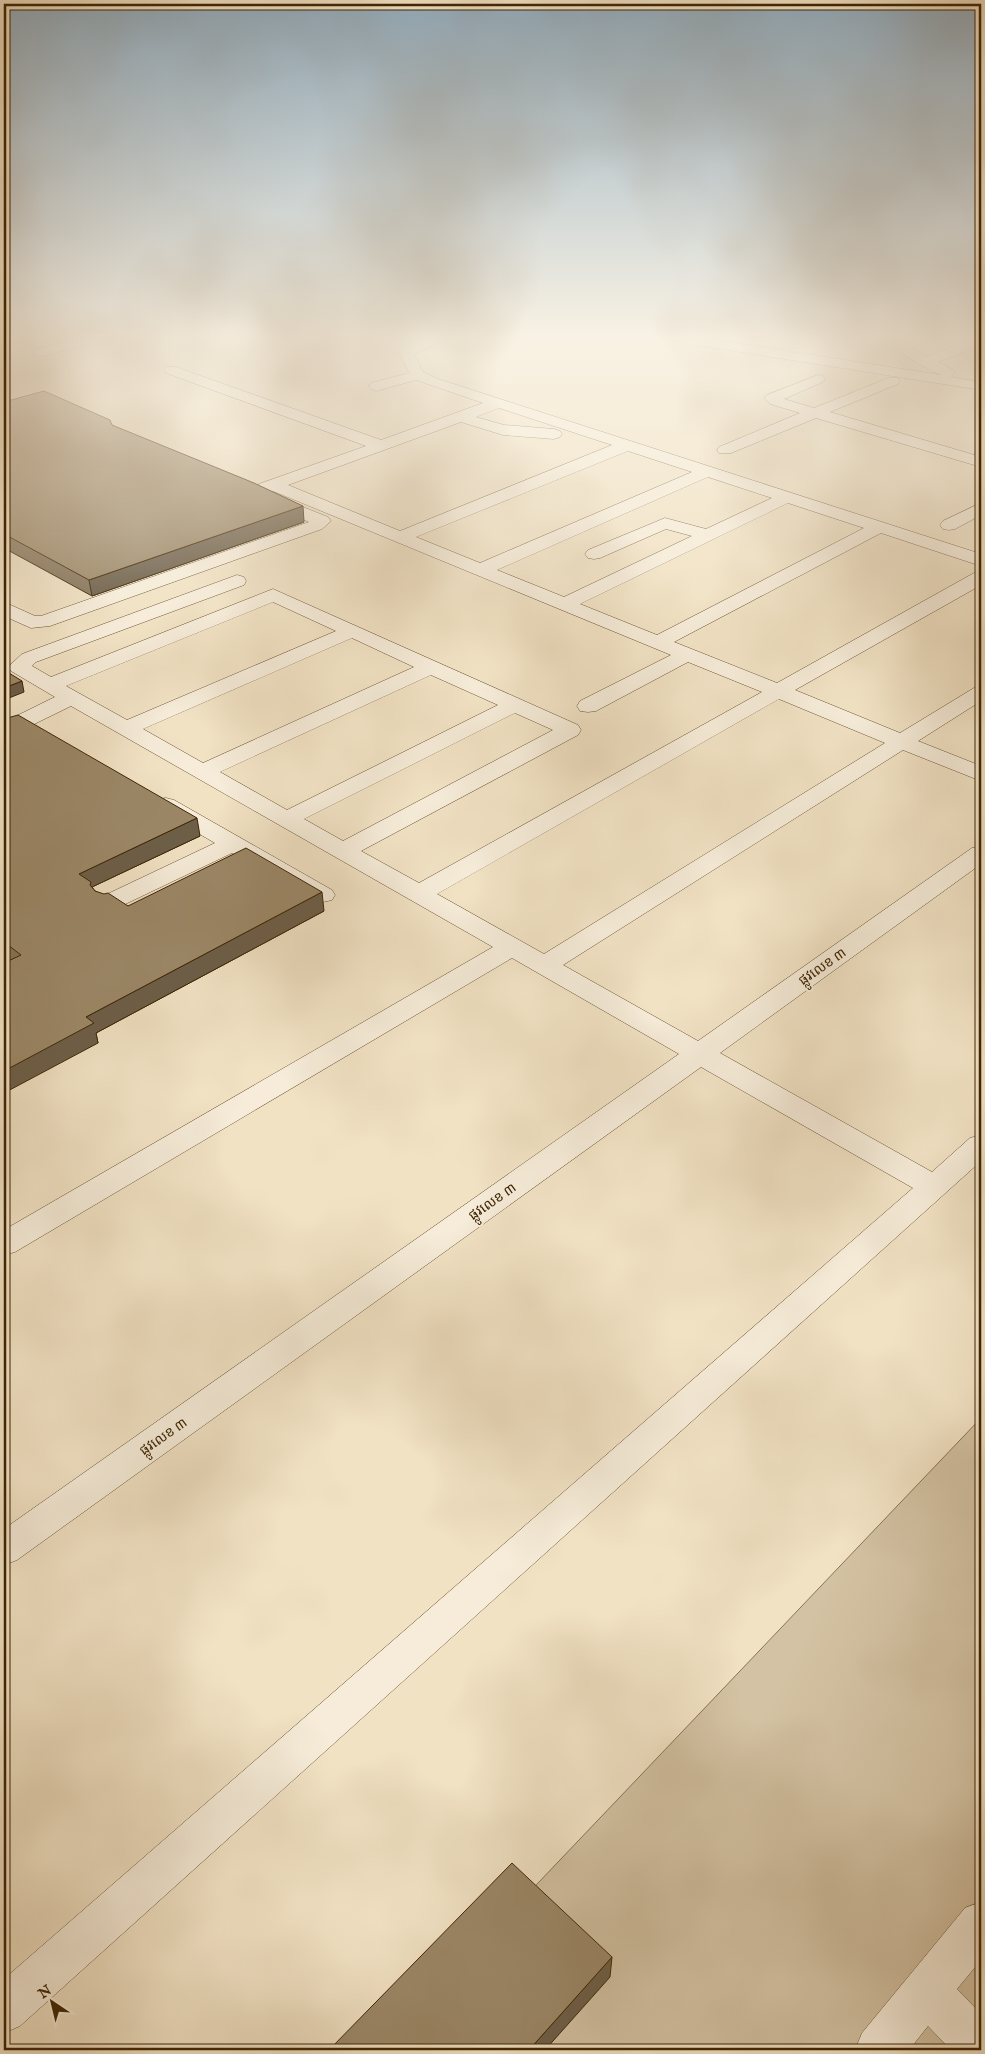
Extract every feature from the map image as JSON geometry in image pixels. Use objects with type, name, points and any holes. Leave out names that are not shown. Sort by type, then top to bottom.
[{"type":"street","points":[[345,433],[381,446]]},
{"type":"street","points":[[259,488],[417,433]]},
{"type":"street","points":[[537,433],[554,434]]},
{"type":"street","points":[[590,433],[981,560]]},
{"type":"street","points":[[725,450],[767,433]]},
{"type":"street","points":[[882,433],[981,462]]},
{"type":"street","points":[[400,537],[627,445]]},
{"type":"street","points":[[480,570],[708,471]]},
{"type":"street","points":[[259,488],[400,537],[981,774]]},
{"type":"street","points":[[4,608],[31,622],[43,622],[316,526],[322,521],[259,488]]},
{"type":"street","points":[[564,604],[787,497]]},
{"type":"street","points":[[949,525],[981,508]]},
{"type":"street","points":[[594,554],[665,523],[708,535]]},
{"type":"street","points":[[658,642],[879,527]]},
{"type":"street","points":[[418,894],[777,690],[981,577]]},
{"type":"street","points":[[237,581],[29,658],[18,667],[935,1187]]},
{"type":"street","points":[[49,685],[273,595],[570,730],[343,851]]},
{"type":"street","points":[[126,728],[352,631]]},
{"type":"street","points":[[588,706],[687,654]]},
{"type":"street","points":[[202,772],[431,667]]},
{"type":"street","points":[[544,965],[981,692]]},
{"type":"street","points":[[13,726],[72,697]]},
{"type":"street","points":[[287,819],[515,705]]},
{"type":"street","points":[[13,726],[47,737]]},
{"type":"street","points":[[149,794],[323,895]]},
{"type":"street","points":[[108,903],[233,842]]},
{"type":"street","name":"ផ្លូវលេខ ៣","points":[[4,1549],[981,853]]},
{"type":"street","points":[[4,1244],[512,947]]},
{"type":"street","points":[[4,2010],[981,1146]]},
{"type":"street","points":[[879,2050],[981,1924]]},
{"type":"street","points":[[926,1991],[981,2048]]},
{"type":"shaded area","points":[[981,1418],[981,2050],[379,2050]]},
{"type":"building","points":[[4,433],[131,433],[254,483],[303,506],[89,580],[4,534]]},
{"type":"building","points":[[4,670],[22,681],[4,688]]},
{"type":"building","points":[[18,715],[197,818],[79,874],[91,882],[90,885],[95,891],[104,894],[108,893],[128,906],[246,848],[322,892],[86,1017],[94,1023],[4,1071],[4,963],[21,955],[4,942],[4,719]]},
{"type":"building","points":[[512,1863],[612,1957],[529,2050],[329,2050]]}]
